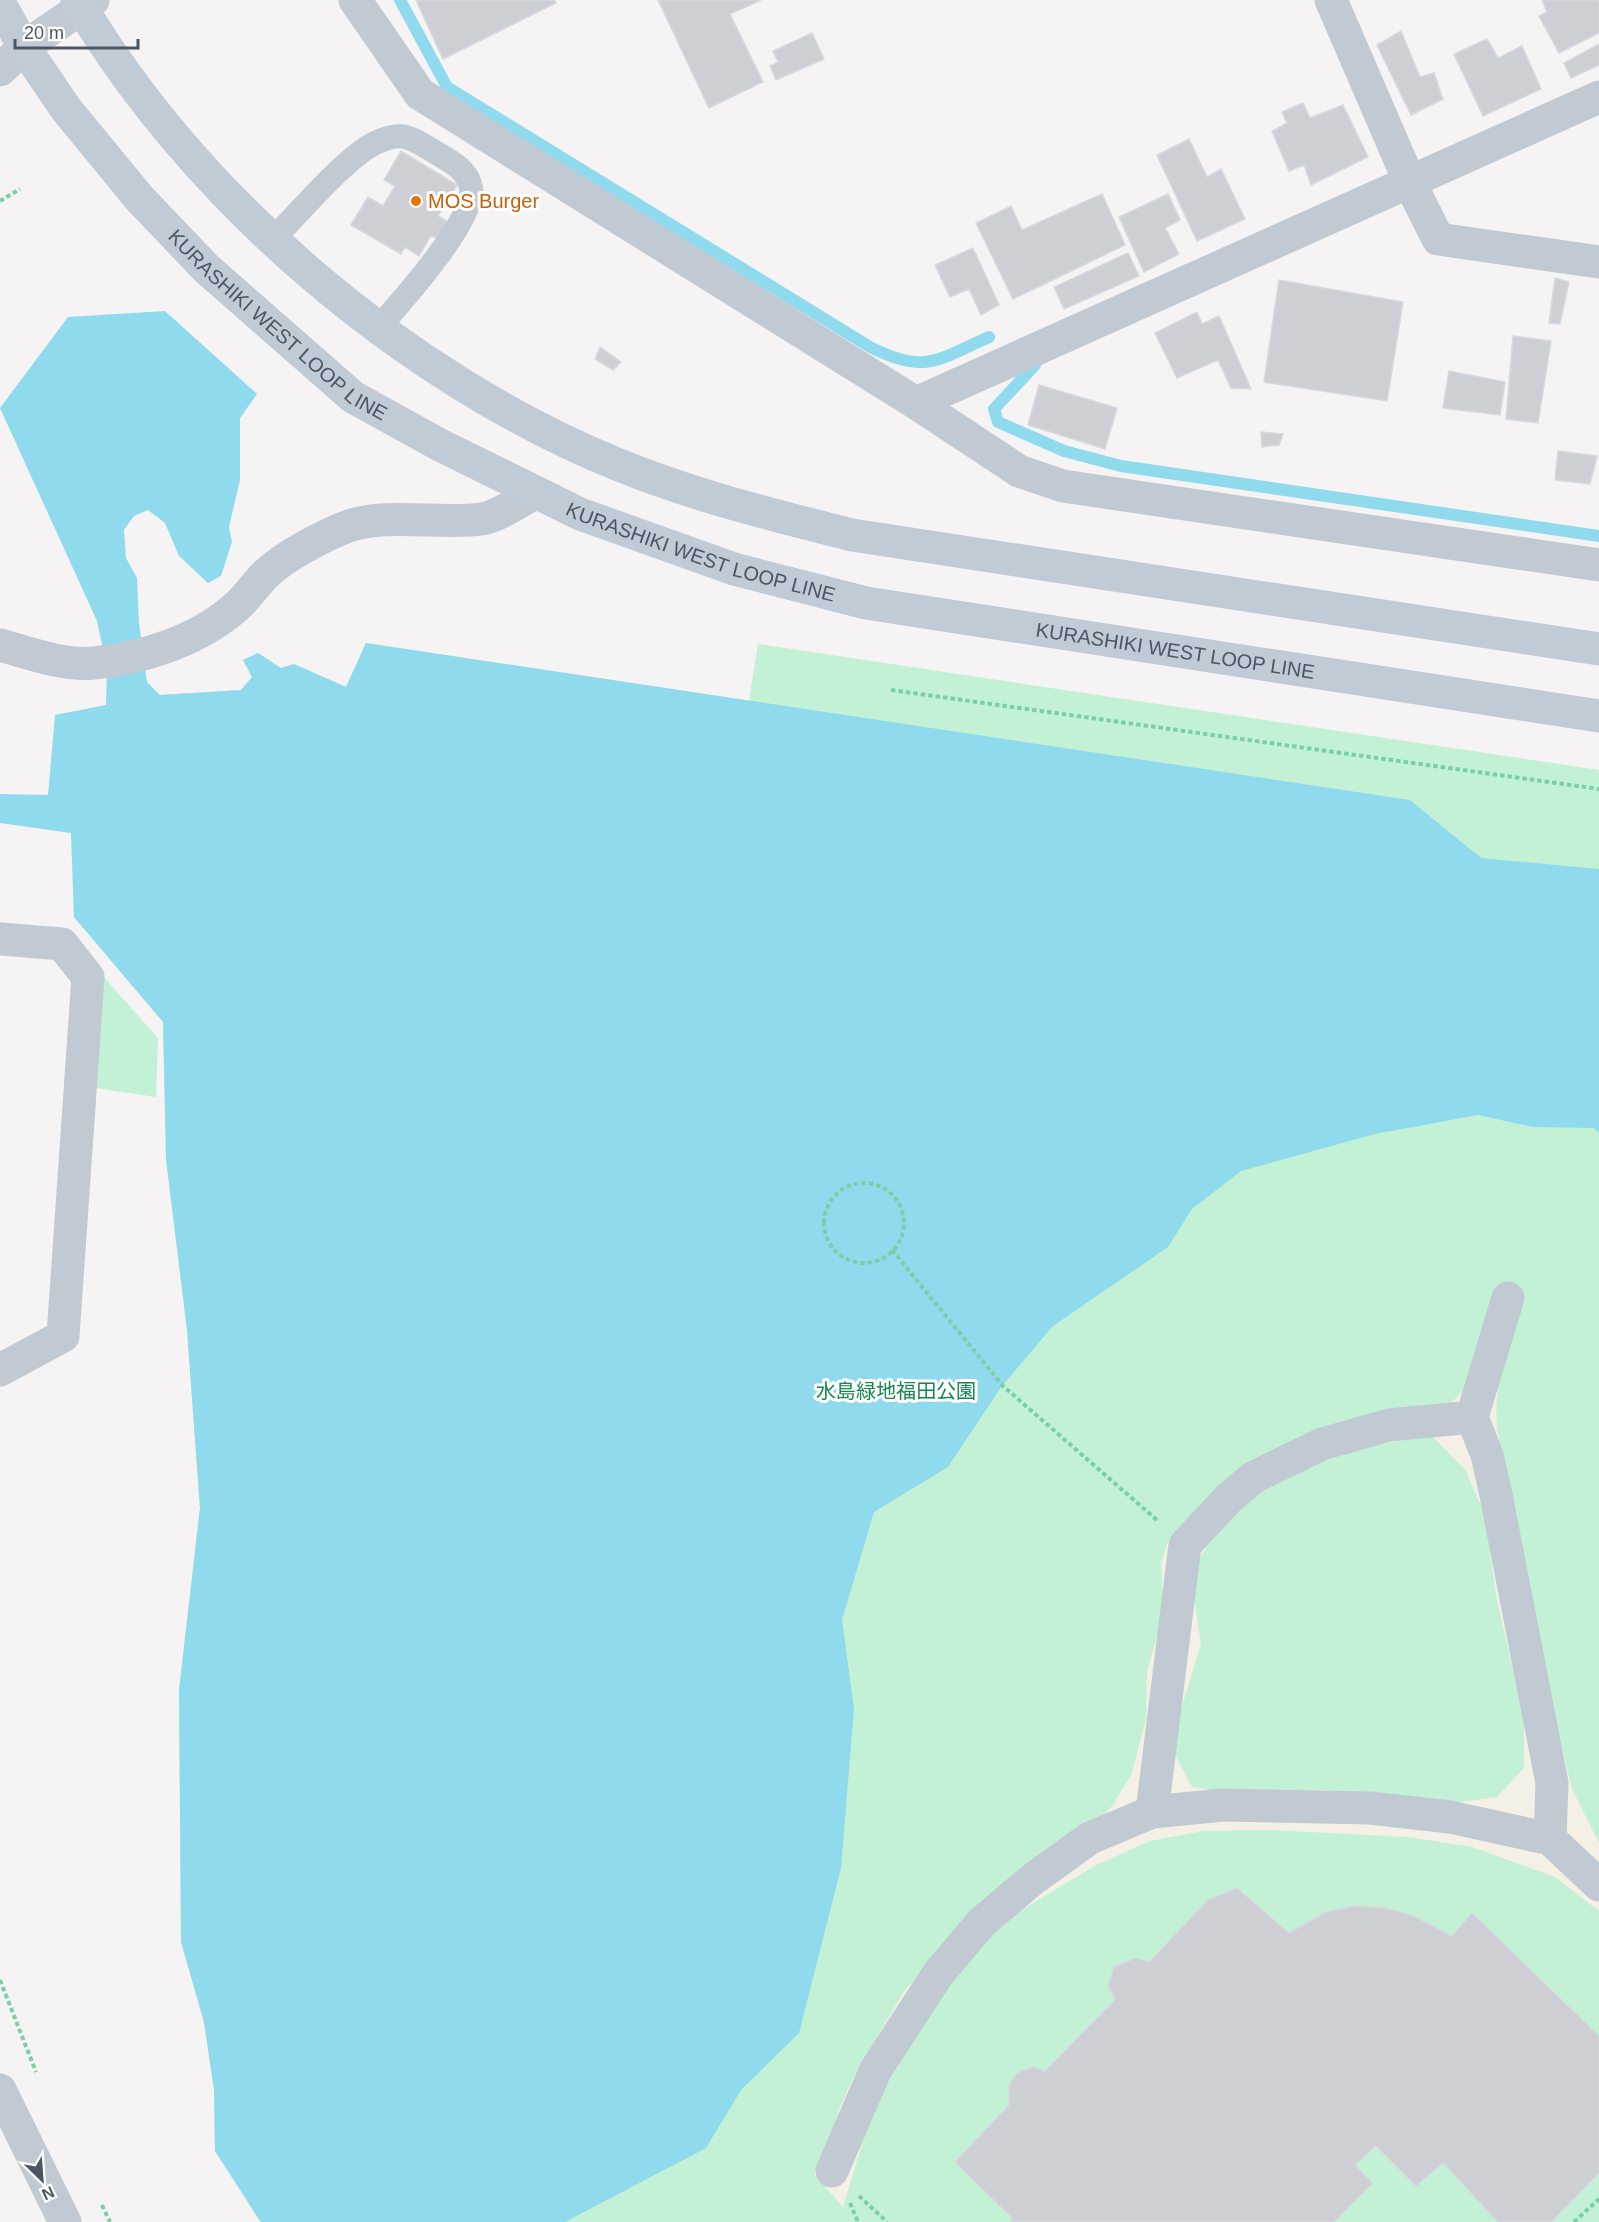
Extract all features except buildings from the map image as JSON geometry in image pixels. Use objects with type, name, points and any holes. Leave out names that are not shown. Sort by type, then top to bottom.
[{"type":"main road","points":[[84,2],[159,120],[234,202],[320,282],[421,357],[513,414],[618,465],[734,506],[852,535],[1599,649]]},
{"type":"main road","name":"KURASHIKI WEST LOOP LINE","points":[[0,4],[24,47],[66,110],[140,200],[207,269],[353,397],[440,445],[580,514],[734,569],[866,603],[1599,716]]},
{"type":"street","points":[[355,0],[420,94],[916,403],[1019,471],[1063,486],[1599,565]]},
{"type":"street","points":[[1331,0],[1410,183],[1438,239],[1599,262]]},
{"type":"street","points":[[0,70],[24,47],[84,2]]},
{"type":"street","points":[[916,403],[1599,98]]},
{"type":"street","points":[[0,645],[53,659],[93,663],[147,652],[186,639],[209,627],[237,606],[268,571],[306,547],[347,526],[390,521],[483,519],[536,493]]},
{"type":"street","points":[[0,939],[62,944],[87,977],[63,1336],[0,1370]]},
{"type":"street","points":[[1508,1298],[1472,1417],[1487,1455],[1496,1495],[1552,1783],[1550,1839]]},
{"type":"street","points":[[1152,1812],[1185,1545],[1229,1498],[1254,1477],[1322,1444],[1389,1425],[1472,1417]]},
{"type":"street","points":[[832,2171],[875,2071],[938,1974],[982,1922],[1033,1879],[1090,1838],[1152,1812],[1223,1805],[1370,1808],[1450,1817],[1550,1839],[1599,1885]]},
{"type":"street","points":[[0,2090],[64,2222]]},
{"type":"lane","points":[[273,239],[353,159],[373,144],[391,137],[408,135],[457,165],[466,176],[471,189],[466,211],[436,257],[379,327]]},
{"type":"path","points":[[0,201],[20,189]]},
{"type":"path","points":[[891,690],[1599,789]]},
{"type":"path","points":[[855,1183],[880,1186],[891,1193],[903,1215],[904,1228],[900,1240],[892,1250],[881,1258],[868,1262],[855,1262],[832,1248],[823,1222],[826,1209],[833,1197],[855,1183]]},
{"type":"path","points":[[892,1250],[1002,1386],[1185,1545]]},
{"type":"path","points":[[0,1980],[37,2073]]},
{"type":"path","points":[[1574,2222],[1599,2199]]},
{"type":"path","points":[[100,2201],[110,2222]]},
{"type":"green space","name":"水島緑地福田公園","points":[[366,643],[749,701],[758,644],[1599,770],[1599,2222],[260,2222],[215,2151],[214,2090],[204,2022],[181,1942],[179,1690],[200,1508],[187,1330],[166,1159],[163,1022],[74,917],[71,833],[55,715],[160,695],[241,690],[252,677],[243,660],[258,653],[281,668],[294,664],[346,687]]},
{"type":"green space","points":[[101,974],[158,1038],[156,1097],[95,1088]]},
{"type":"sand","points":[[1519,1295],[1525,1299],[1503,1362],[1497,1397],[1497,1428],[1541,1657],[1572,1789],[1599,1843],[1599,1911],[1555,1877],[1472,1847],[1408,1837],[1271,1830],[1203,1831],[1150,1841],[1096,1865],[1020,1911],[969,1955],[928,2002],[873,2108],[843,2207],[814,2174],[828,2159],[838,2112],[854,2076],[905,1990],[937,1954],[1099,1820],[1113,1805],[1131,1775],[1146,1720],[1147,1671],[1160,1626],[1163,1597],[1161,1564],[1167,1544],[1221,1492],[1449,1405],[1462,1392]],"holes":[[[1431,1435],[1466,1471],[1485,1515],[1497,1601],[1524,1717],[1524,1768],[1497,1797],[1437,1805],[1322,1790],[1235,1794],[1192,1787],[1170,1745],[1201,1644],[1190,1573],[1219,1527],[1281,1476],[1337,1452]]]},
{"type":"water","name":"水島緑地福田公園","points":[[165,311],[257,394],[240,418],[240,480],[229,527],[232,542],[221,576],[208,583],[179,556],[165,523],[148,510],[134,516],[124,530],[126,558],[137,578],[139,623],[147,682],[160,695],[241,690],[252,677],[243,660],[258,653],[281,668],[294,664],[346,687],[366,643],[1410,800],[1481,858],[1599,869],[1599,1133],[1594,1128],[1533,1127],[1478,1115],[1375,1134],[1241,1171],[1192,1209],[1168,1247],[1053,1326],[1002,1386],[948,1467],[874,1512],[842,1620],[854,1709],[841,1868],[799,2033],[741,2090],[706,2148],[565,2222],[261,2222],[215,2151],[214,2090],[204,2022],[181,1942],[179,1690],[200,1508],[187,1330],[166,1159],[163,1022],[74,917],[71,833],[0,823],[0,794],[48,795],[55,715],[106,705],[107,668],[97,621],[0,408],[68,317]]},
{"type":"waterway","points":[[400,0],[447,87],[870,347],[889,356],[905,360],[931,361],[943,358],[989,337]]},
{"type":"waterway","points":[[1035,365],[994,409],[998,422],[1064,451],[1121,466],[1599,536]]},
{"type":"place","name":"MOS Burger","points":[[416,201]]}]
